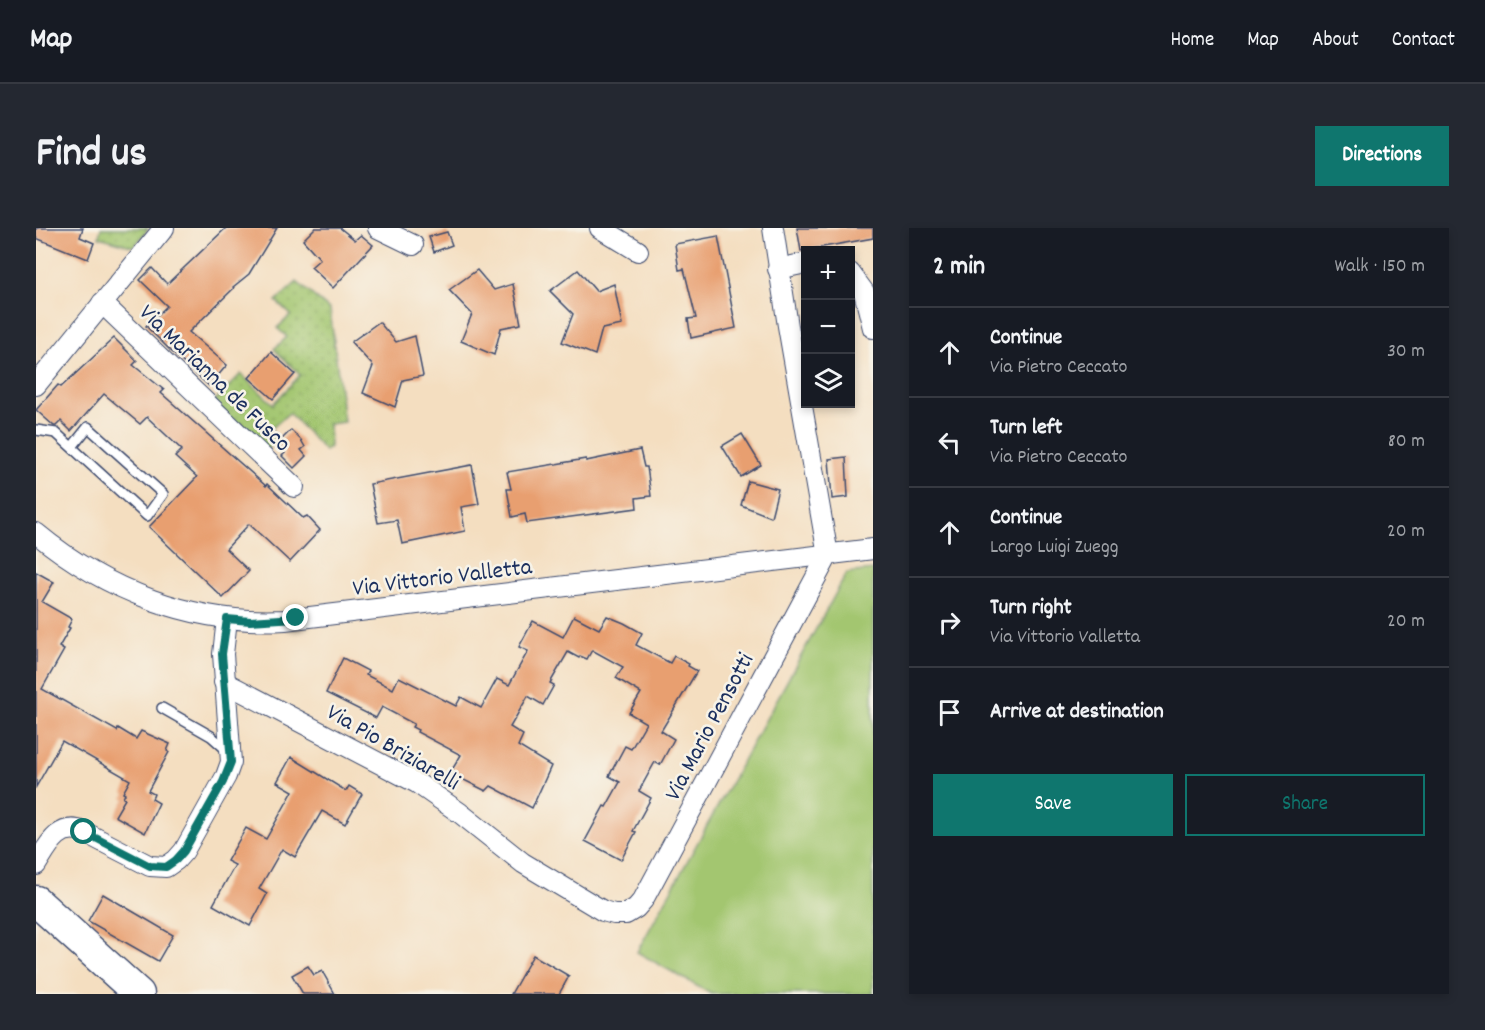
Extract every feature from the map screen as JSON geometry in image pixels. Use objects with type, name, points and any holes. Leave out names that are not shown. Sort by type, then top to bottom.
[{"type":"main road","points":[[36,901],[139,994]]},
{"type":"street","points":[[36,385],[164,228]]},
{"type":"street","points":[[378,228],[413,245]]},
{"type":"street","points":[[600,228],[638,251]]},
{"type":"street","points":[[773,228],[778,269],[828,555]]},
{"type":"street","points":[[778,269],[801,264]]},
{"type":"street","points":[[855,280],[864,292],[873,328]]},
{"type":"street","name":"Via Marianna de Fusco","points":[[102,303],[294,487]]},
{"type":"street","name":"Via Vittorio Valletta","points":[[36,533],[74,562],[129,591],[184,610],[227,619],[250,621],[285,620],[873,549]]},
{"type":"street","name":"Via Mario Pensotti","points":[[626,914],[643,900],[828,555]]},
{"type":"street","points":[[36,865],[60,832],[72,829],[84,832],[150,866],[161,867],[171,864],[184,851],[223,782],[231,762],[222,654],[227,619]]},
{"type":"street","name":"Via Pio Briziarelli","points":[[224,682],[417,783],[523,863],[608,913],[626,914]]},
{"type":"lane","points":[[36,430],[56,433],[147,516],[163,494],[88,427],[72,447]]},
{"type":"lane","points":[[162,708],[211,736],[231,753]]},
{"type":"green space","points":[[101,228],[148,229],[134,247],[99,237]]},
{"type":"green space","points":[[297,282],[330,310],[344,422],[329,424],[330,447],[325,451],[289,413],[271,429],[277,439],[264,454],[213,402],[241,374],[273,404],[300,375],[274,349],[287,337],[277,328],[291,315],[276,301]]},
{"type":"green space","points":[[873,570],[873,994],[711,994],[637,952],[847,573]]},
{"type":"building","points":[[36,228],[83,228],[80,237],[94,243],[88,259],[36,238]]},
{"type":"building","points":[[226,228],[277,228],[249,274],[189,332],[227,365],[209,386],[146,326],[167,306],[140,280],[152,268],[167,284]]},
{"type":"building","points":[[315,228],[340,228],[355,240],[361,235],[373,245],[333,288],[311,267],[320,259],[303,240]]},
{"type":"building","points":[[797,228],[873,228],[873,238],[829,246],[801,246],[801,251]]},
{"type":"building","points":[[447,232],[452,245],[434,252],[429,237]]},
{"type":"building","points":[[718,236],[736,328],[691,338],[688,319],[696,318],[684,269],[679,270],[675,244]]},
{"type":"building","points":[[477,270],[494,290],[513,284],[521,324],[501,328],[494,355],[461,341],[472,314],[449,290]]},
{"type":"building","points":[[578,270],[596,291],[614,284],[622,325],[602,329],[595,355],[562,342],[573,314],[550,291]]},
{"type":"building","points":[[379,322],[396,342],[415,336],[423,376],[403,380],[395,407],[363,393],[373,366],[351,342]]},
{"type":"building","points":[[114,338],[137,361],[133,365],[164,390],[161,393],[303,518],[307,516],[320,530],[290,562],[249,524],[226,549],[249,571],[223,598],[149,527],[197,477],[175,457],[182,450],[147,417],[140,424],[104,394],[71,431],[61,421],[54,426],[36,410],[58,385],[61,387]]},
{"type":"building","points":[[271,352],[295,374],[273,399],[249,378]]},
{"type":"building","points":[[291,430],[301,440],[305,447],[301,450],[306,456],[294,468],[282,456],[285,453],[277,444]]},
{"type":"building","points":[[742,434],[761,465],[741,477],[722,446]]},
{"type":"building","points":[[640,450],[644,467],[647,467],[651,496],[636,498],[637,508],[527,523],[525,514],[512,517],[507,489],[511,489],[507,472],[586,459],[586,461]]},
{"type":"building","points":[[846,457],[848,497],[832,499],[829,459]]},
{"type":"building","points":[[472,465],[479,504],[461,507],[465,531],[402,544],[397,520],[378,523],[370,484]]},
{"type":"building","points":[[748,481],[778,489],[771,517],[741,505]]},
{"type":"building","points":[[36,572],[54,582],[42,602],[72,619],[68,627],[70,628],[59,647],[64,650],[42,689],[117,731],[118,728],[136,739],[141,731],[170,744],[167,751],[169,752],[148,791],[154,794],[152,799],[159,803],[145,833],[115,816],[125,799],[123,793],[130,780],[62,741],[36,787]]},
{"type":"building","points":[[574,616],[599,629],[607,616],[624,623],[642,633],[636,645],[670,663],[674,656],[697,671],[661,731],[674,739],[660,765],[655,762],[639,791],[651,798],[633,831],[636,832],[621,860],[585,841],[620,782],[609,776],[625,746],[631,749],[646,723],[629,713],[641,693],[616,678],[623,667],[592,650],[587,659],[580,656],[579,658],[568,652],[550,683],[554,685],[543,705],[528,696],[510,727],[523,735],[518,746],[551,766],[532,808],[491,786],[486,791],[450,773],[461,755],[417,732],[418,730],[412,727],[414,724],[382,707],[376,718],[326,693],[343,658],[368,671],[366,675],[393,689],[399,677],[456,706],[461,697],[481,708],[497,679],[509,685],[528,651],[519,647],[533,621],[563,637]]},
{"type":"building","points":[[291,757],[346,791],[349,786],[362,794],[345,824],[322,811],[295,857],[282,849],[259,889],[267,894],[250,926],[213,905],[235,865],[227,861],[246,828],[266,839],[293,791],[277,782]]},
{"type":"building","points":[[103,894],[173,935],[158,961],[88,921]]},
{"type":"building","points":[[533,955],[569,976],[559,994],[511,994]]},
{"type":"building","points":[[308,966],[314,975],[322,971],[335,994],[303,994],[292,975]]},
{"type":"route","points":[[84,832],[150,866],[166,867],[181,855],[223,782],[231,762],[222,654],[227,619],[272,621],[296,618]]}]
